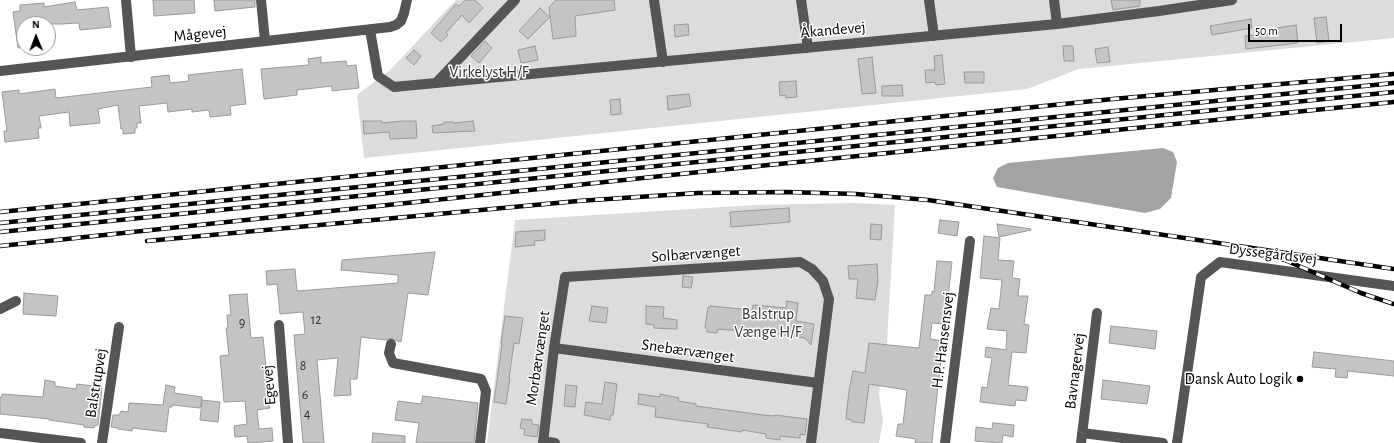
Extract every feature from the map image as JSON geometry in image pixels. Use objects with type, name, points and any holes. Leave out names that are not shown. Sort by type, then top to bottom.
[{"type":"street","points":[[126,0],[131,57]]},
{"type":"street","points":[[261,0],[265,41]]},
{"type":"street","name":"Mågevej","points":[[0,70],[131,57],[390,27],[401,21],[407,0]]},
{"type":"street","points":[[436,83],[515,0]]},
{"type":"street","points":[[654,0],[663,62]]},
{"type":"street","points":[[801,0],[808,48]]},
{"type":"street","points":[[929,0],[934,36]]},
{"type":"street","points":[[1054,0],[1057,24]]},
{"type":"street","name":"Åkandevej","points":[[370,30],[378,76],[394,87],[1057,24],[1232,0]]},
{"type":"street","name":"H.P. Hansensvej","points":[[945,443],[970,241]]},
{"type":"street","name":"Solbærvænget","points":[[565,278],[800,262],[812,269],[823,280],[829,299],[818,383]]},
{"type":"street","name":"Dyssegårdsvej","points":[[1178,443],[1201,277],[1220,262],[1394,286]]},
{"type":"street","name":"Morbærvænget","points":[[543,442],[554,348],[565,278]]},
{"type":"street","points":[[0,309],[16,301]]},
{"type":"street","name":"Bavnagervej","points":[[1098,313],[1082,438],[1162,443]]},
{"type":"street","name":"Egevej","points":[[279,325],[288,443]]},
{"type":"street","name":"Balstrupvej","points":[[102,443],[119,327]]},
{"type":"street","points":[[390,344],[389,353],[393,363],[481,379],[486,391],[480,443]]},
{"type":"street","name":"Snebærvænget","points":[[554,348],[818,383]]},
{"type":"street","points":[[811,443],[818,383]]},
{"type":"street","points":[[0,433],[81,443]]},
{"type":"street","points":[[543,442],[555,443]]},
{"type":"green space","name":"Virkelyst H/F","points":[[456,0],[1394,0],[1394,38],[1079,69],[1027,89],[364,158],[357,95],[390,70]]},
{"type":"green space","name":"Balstrup Vænge H/F","points":[[854,203],[895,205],[886,360],[881,373],[879,395],[883,421],[879,443],[487,443],[515,220],[755,205]]},
{"type":"shaded area","points":[[1163,148],[1173,152],[1177,162],[1171,198],[1160,209],[1145,213],[997,187],[993,178],[998,168],[1008,163]]},
{"type":"building","points":[[153,0],[194,0],[195,13],[154,16]]},
{"type":"building","points":[[214,0],[255,0],[255,7],[215,11]]},
{"type":"building","points":[[465,0],[475,0],[483,8],[469,23],[462,15],[446,33],[448,35],[441,42],[431,33],[456,4],[459,6]]},
{"type":"building","points":[[556,0],[614,0],[615,10],[575,16],[576,36],[553,39],[549,7]]},
{"type":"building","points":[[1111,0],[1140,0],[1140,6],[1113,10]]},
{"type":"building","points":[[75,2],[77,10],[108,7],[111,27],[80,30],[79,23],[56,24],[56,16],[16,16],[16,34],[13,12],[20,11],[20,5],[44,3],[44,7]]},
{"type":"building","points":[[540,8],[550,17],[528,39],[519,31]]},
{"type":"building","points":[[1326,17],[1329,41],[1317,43],[1314,18]]},
{"type":"building","points":[[1251,19],[1252,28],[1212,35],[1210,26]]},
{"type":"building","points":[[688,24],[689,35],[675,37],[674,25]]},
{"type":"building","points":[[1296,25],[1298,43],[1246,49],[1245,36],[1278,33],[1277,28]]},
{"type":"building","points":[[485,41],[492,48],[479,63],[471,56]]},
{"type":"building","points":[[535,46],[538,60],[521,63],[518,50]]},
{"type":"building","points":[[1063,46],[1073,46],[1074,61],[1064,61]]},
{"type":"building","points":[[1108,47],[1110,62],[1097,63],[1095,49]]},
{"type":"building","points":[[414,50],[421,56],[414,65],[406,58]]},
{"type":"building","points":[[942,55],[945,84],[936,85],[935,82],[926,83],[925,70],[935,70],[934,56]]},
{"type":"building","points":[[321,57],[321,63],[346,61],[347,66],[356,65],[359,88],[332,91],[332,86],[297,90],[297,95],[264,99],[261,69],[309,65],[308,59]]},
{"type":"building","points":[[872,57],[876,93],[862,94],[858,59]]},
{"type":"building","points":[[242,69],[246,104],[230,106],[231,115],[210,117],[209,110],[192,112],[192,109],[168,112],[167,103],[139,106],[141,123],[137,123],[135,133],[123,134],[118,105],[98,109],[100,123],[70,126],[69,112],[39,116],[41,128],[38,128],[39,138],[5,142],[4,131],[7,131],[2,92],[19,90],[19,94],[55,89],[56,98],[152,87],[151,77],[169,75],[170,83],[189,81],[188,75]]},
{"type":"building","points":[[964,72],[984,72],[984,83],[965,83]]},
{"type":"building","points":[[796,81],[797,97],[786,98],[786,95],[780,96],[779,82]]},
{"type":"building","points":[[902,85],[903,96],[882,96],[882,86]]},
{"type":"building","points":[[689,94],[691,106],[668,110],[667,96]]},
{"type":"building","points":[[620,99],[621,114],[611,115],[610,100]]},
{"type":"building","points":[[363,121],[382,121],[382,123],[416,121],[417,138],[390,139],[389,132],[364,134]]},
{"type":"building","points":[[473,121],[475,131],[433,133],[432,126],[444,124],[444,122],[454,123]]},
{"type":"building","points":[[789,208],[790,222],[731,227],[730,212]]},
{"type":"building","points":[[940,220],[959,222],[957,236],[938,233]]},
{"type":"building","points":[[871,224],[882,225],[881,240],[870,239]]},
{"type":"building","points":[[997,224],[1031,229],[1031,230],[999,237]]},
{"type":"building","points":[[545,230],[545,240],[534,241],[535,245],[515,247],[516,232]]},
{"type":"building","points":[[984,236],[1000,238],[998,260],[1014,261],[1012,278],[1020,279],[1018,296],[1028,296],[1024,324],[1029,325],[1026,353],[1012,352],[1008,385],[1028,387],[1026,401],[1016,400],[1015,406],[980,402],[982,387],[987,388],[992,358],[985,357],[986,347],[1006,350],[1007,331],[987,329],[991,308],[999,309],[1002,280],[980,278]]},
{"type":"building","points":[[435,252],[428,295],[408,293],[401,342],[392,338],[386,340],[361,337],[357,379],[350,379],[351,395],[334,396],[338,358],[317,360],[324,443],[303,443],[294,335],[305,334],[303,312],[280,314],[277,284],[267,285],[266,271],[295,269],[297,291],[398,283],[398,275],[341,270],[342,260]]},
{"type":"building","points":[[937,261],[952,262],[945,324],[932,323],[930,339],[943,341],[932,443],[915,443],[916,439],[896,436],[898,424],[903,424],[907,390],[869,384],[864,423],[852,422],[852,420],[846,419],[849,391],[853,371],[865,373],[869,343],[919,348],[925,295],[932,295],[932,291],[934,292]]},
{"type":"building","points":[[877,264],[878,281],[875,300],[856,298],[858,279],[849,279],[848,266]]},
{"type":"building","points":[[683,276],[693,277],[691,288],[682,287]]},
{"type":"building","points":[[24,293],[58,296],[56,316],[23,314]]},
{"type":"building","points":[[247,294],[251,338],[263,337],[270,408],[257,410],[259,429],[272,428],[273,441],[248,443],[247,436],[235,437],[234,426],[247,424],[245,401],[224,402],[220,356],[229,355],[226,328],[228,328],[227,315],[231,315],[229,295]]},
{"type":"building","points":[[787,301],[798,303],[796,321],[814,324],[811,345],[805,338],[758,331],[758,337],[740,336],[741,331],[718,329],[717,333],[707,332],[707,328],[705,328],[708,307],[710,306],[752,310],[753,305],[786,308]]},
{"type":"building","points":[[592,306],[608,308],[606,323],[589,321]]},
{"type":"building","points":[[646,306],[664,307],[663,318],[677,320],[677,329],[654,328],[654,325],[646,324]]},
{"type":"building","points":[[505,316],[523,318],[519,344],[514,343],[506,404],[494,402]]},
{"type":"building","points":[[1111,326],[1157,331],[1155,349],[1109,343]]},
{"type":"building","points":[[1314,352],[1394,361],[1394,376],[1348,371],[1347,378],[1335,377],[1336,369],[1312,367]]},
{"type":"building","points":[[45,380],[55,382],[55,386],[76,389],[77,384],[102,387],[98,425],[94,426],[94,428],[84,427],[84,425],[49,419],[0,414],[0,397],[2,397],[2,394],[43,397]]},
{"type":"building","points":[[1103,380],[1150,386],[1147,404],[1101,399]]},
{"type":"building","points":[[605,382],[617,384],[613,415],[611,415],[610,420],[584,415],[586,402],[602,404]]},
{"type":"building","points":[[166,385],[175,387],[174,393],[202,397],[200,408],[172,405],[172,407],[169,407],[166,432],[133,428],[132,431],[111,427],[113,415],[119,415],[121,411],[128,412],[129,403],[163,405]]},
{"type":"building","points":[[566,385],[577,386],[575,407],[564,406]]},
{"type":"building","points":[[639,394],[660,397],[660,394],[679,398],[678,401],[696,404],[696,406],[807,419],[805,435],[800,434],[800,438],[780,436],[780,440],[766,438],[766,434],[707,427],[708,424],[655,417],[656,407],[638,404]]},
{"type":"building","points":[[423,396],[478,403],[474,443],[416,443],[419,423],[395,420],[398,401],[421,404]]},
{"type":"building","points":[[202,400],[220,402],[218,422],[200,420]]},
{"type":"building","points":[[522,419],[532,420],[532,424],[539,425],[537,437],[524,435],[525,429],[520,428]]},
{"type":"building","points":[[993,423],[1014,425],[1013,437],[1003,435],[1002,443],[975,441],[976,427],[992,429]]},
{"type":"building","points":[[373,433],[405,436],[405,443],[372,443]]},
{"type":"railway","points":[[0,212],[1113,99],[1394,74]]},
{"type":"railway","points":[[0,223],[1394,83]]},
{"type":"railway","points":[[0,232],[1394,92]]},
{"type":"railway","points":[[0,246],[709,171],[1394,102]]},
{"type":"railway","points":[[147,241],[578,201],[698,193],[787,192],[856,194],[928,200],[1394,269]]},
{"type":"railway","points":[[1266,254],[1285,260],[1361,293],[1394,304]]},
{"type":"place","name":"Dansk Auto Logik","points":[[1300,379]]}]
